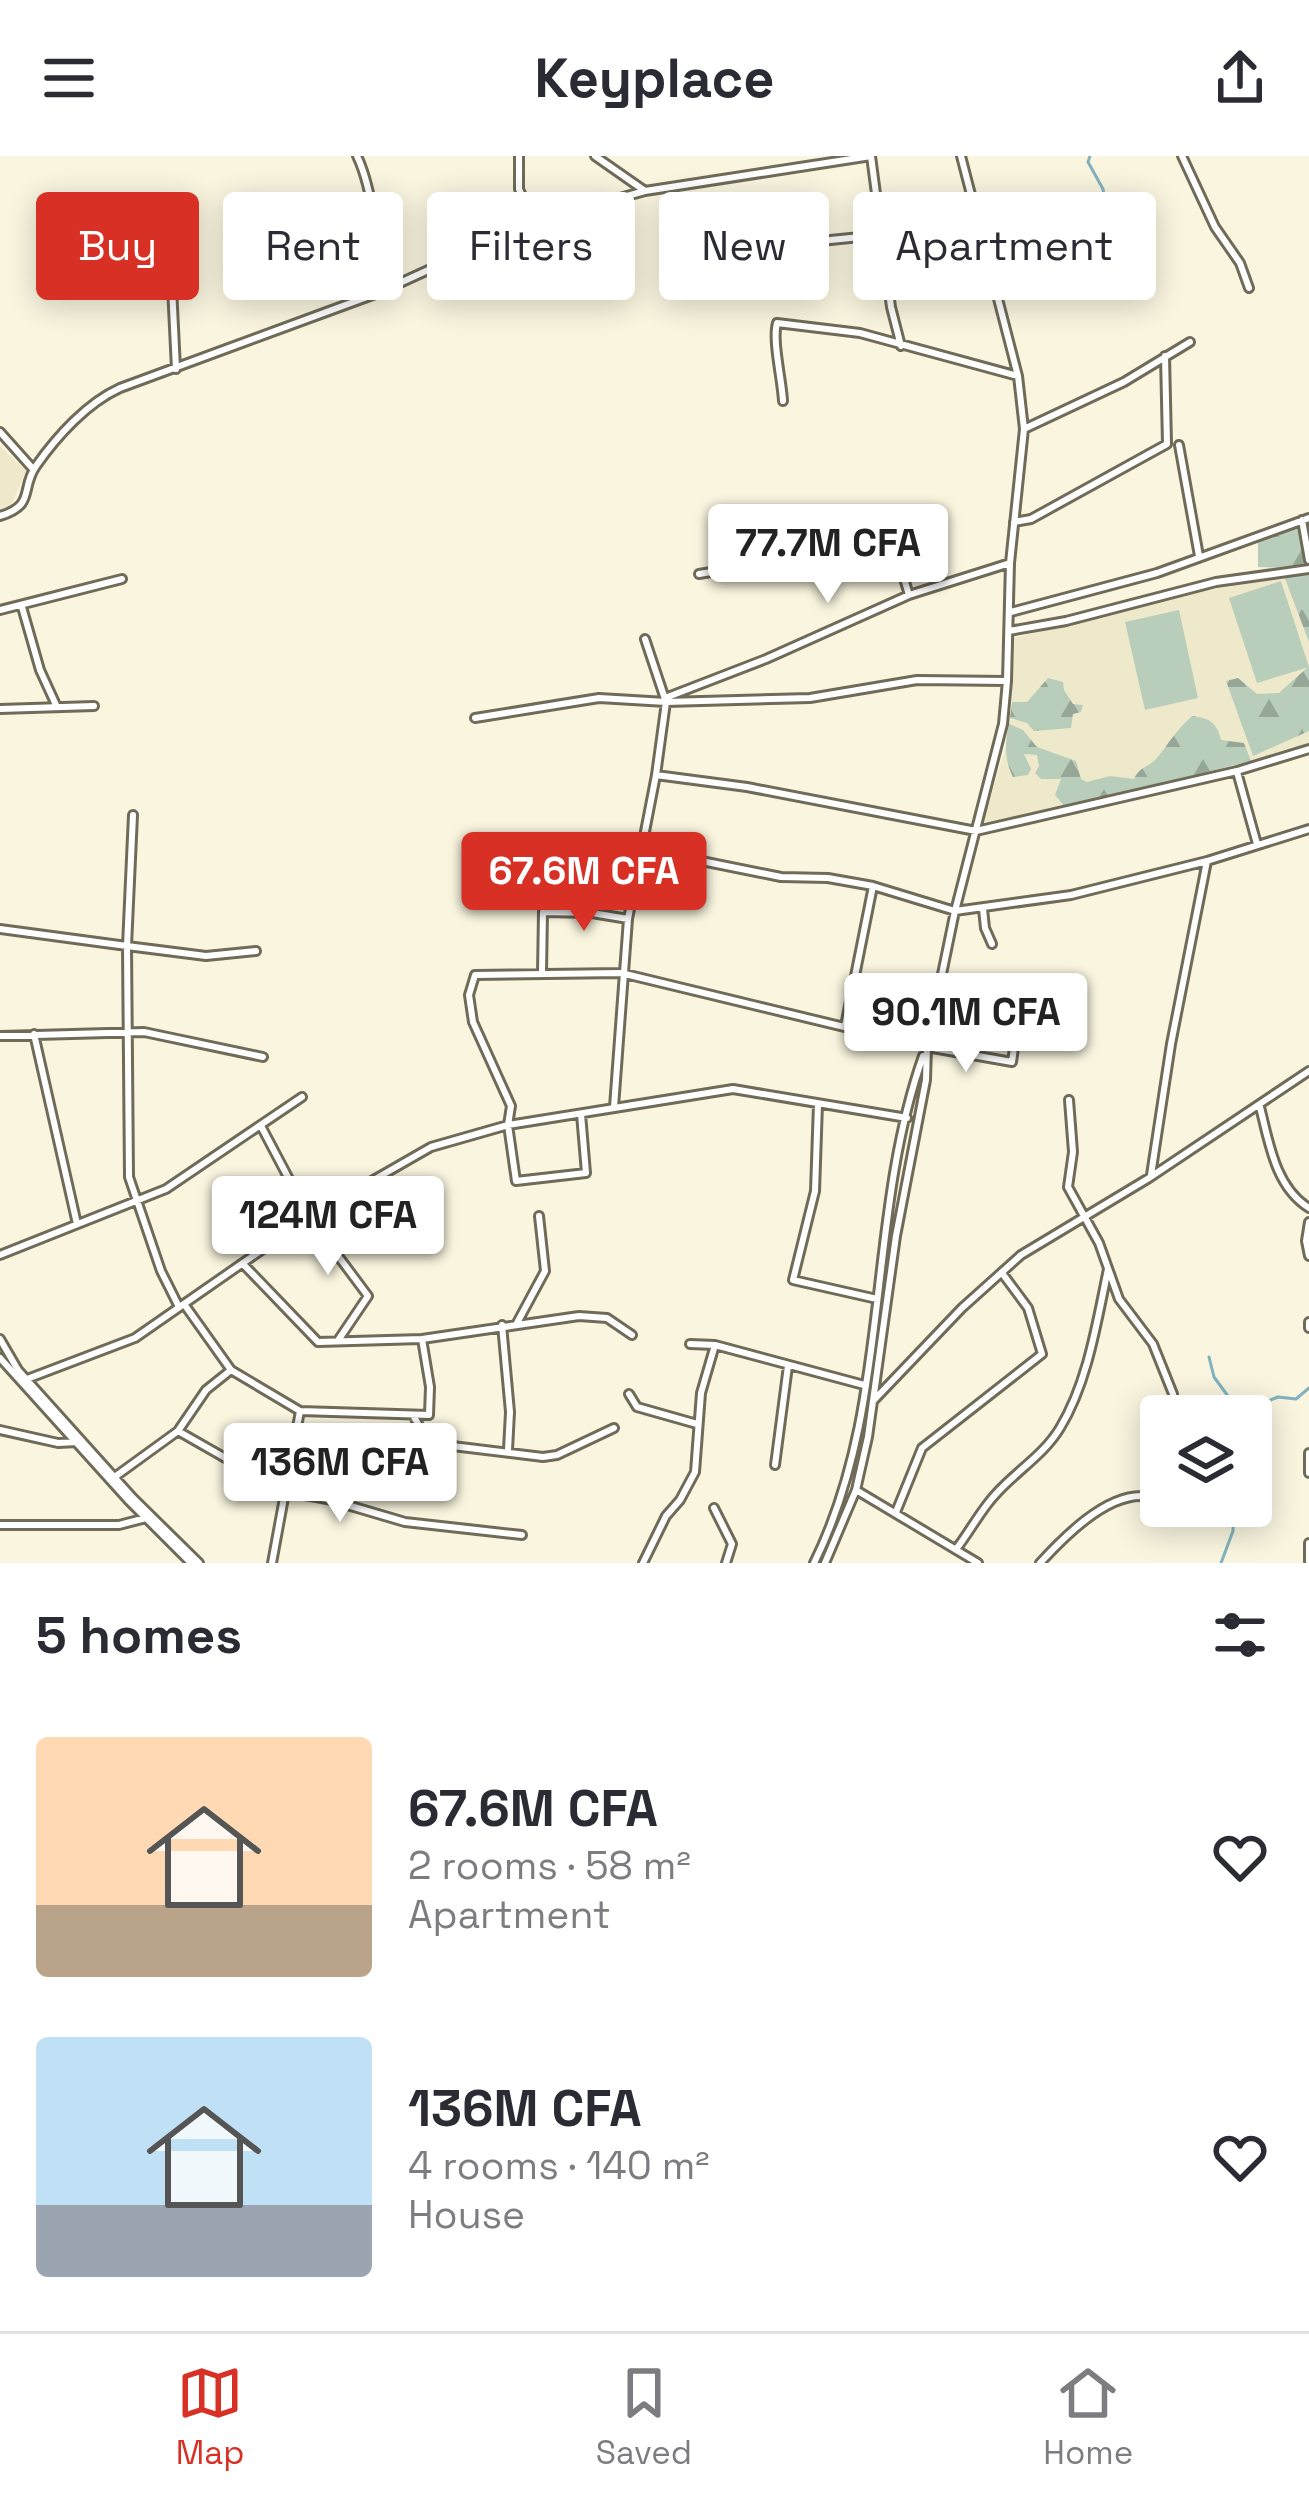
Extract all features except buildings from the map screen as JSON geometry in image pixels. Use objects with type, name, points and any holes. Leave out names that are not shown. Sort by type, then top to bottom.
[{"type":"street","points":[[357,156],[368,192]]},
{"type":"street","points":[[519,156],[520,192]]},
{"type":"street","points":[[595,156],[645,191]]},
{"type":"street","points":[[635,194],[871,156],[875,192]]},
{"type":"street","points":[[814,1563],[847,1486],[860,1433],[907,1118],[1003,724],[1010,563],[1024,429],[1018,376],[961,156]]},
{"type":"street","points":[[1182,156],[1249,288]]},
{"type":"street","points":[[173,300],[176,369]]},
{"type":"street","points":[[0,516],[14,512],[25,501],[33,469],[95,399],[359,300]]},
{"type":"street","points":[[892,300],[901,346]]},
{"type":"street","points":[[783,401],[774,334],[777,323],[860,333],[1018,376]]},
{"type":"street","points":[[1024,429],[1068,411],[1190,342]]},
{"type":"street","points":[[1014,522],[1031,518],[1167,444],[1165,356]]},
{"type":"street","points":[[0,432],[33,469]]},
{"type":"street","points":[[1179,445],[1199,556]]},
{"type":"street","points":[[1010,632],[1216,582],[1309,565],[1305,519],[1157,573],[1011,611]]},
{"type":"street","points":[[699,574],[893,542],[909,595]]},
{"type":"street","points":[[665,700],[909,595],[1010,563]]},
{"type":"street","points":[[0,610],[122,579]]},
{"type":"street","points":[[22,607],[40,670],[56,705]]},
{"type":"street","points":[[614,1107],[628,919],[656,775],[665,700],[645,639]]},
{"type":"street","points":[[475,718],[599,698],[810,698],[917,680],[1007,681]]},
{"type":"street","points":[[0,709],[94,706]]},
{"type":"street","points":[[656,775],[747,787],[976,831],[1237,771],[1309,749]]},
{"type":"street","points":[[1237,771],[1257,844]]},
{"type":"street","points":[[133,815],[127,946],[129,1177],[161,1271],[231,1370],[300,1411],[429,1415],[422,1339]]},
{"type":"street","points":[[588,838],[781,877],[873,886],[955,911],[1071,895],[1309,829]]},
{"type":"street","points":[[1150,1178],[1207,861]]},
{"type":"street","points":[[845,1027],[873,886]]},
{"type":"street","points":[[983,909],[992,944]]},
{"type":"street","points":[[542,974],[542,912],[628,919]]},
{"type":"street","points":[[0,929],[206,956],[256,951]]},
{"type":"street","points":[[581,1114],[586,1173],[516,1181],[508,1125],[512,1106],[473,1022],[469,995],[476,975],[622,974],[1012,1062],[1023,986]]},
{"type":"street","points":[[34,1034],[77,1225]]},
{"type":"street","points":[[0,1036],[170,1035],[263,1057]]},
{"type":"street","points":[[829,1562],[856,1490],[873,1401],[896,1236],[926,1080],[927,1046]]},
{"type":"street","points":[[873,1401],[920,1349],[1021,1255],[1150,1178],[1309,1071]]},
{"type":"street","points":[[27,1379],[135,1338],[309,1217],[431,1147],[508,1125],[733,1089],[907,1118]]},
{"type":"street","points":[[0,1255],[166,1189],[302,1097]]},
{"type":"street","points":[[1069,1100],[1073,1152],[1068,1187],[1119,1298],[1153,1344],[1173,1394]]},
{"type":"street","points":[[818,1104],[814,1191],[793,1280],[877,1299]]},
{"type":"street","points":[[1260,1107],[1276,1170],[1299,1202],[1309,1208]]},
{"type":"street","points":[[261,1126],[309,1217],[368,1296],[339,1340]]},
{"type":"street","points":[[517,1323],[545,1271],[539,1216]]},
{"type":"street","points":[[1309,1222],[1309,1256]]},
{"type":"street","points":[[242,1264],[318,1342],[422,1339],[579,1316],[608,1318],[632,1335]]},
{"type":"street","points":[[958,1548],[994,1495],[1036,1459],[1059,1430],[1083,1369],[1108,1269]]},
{"type":"street","points":[[896,1512],[922,1448],[1042,1354],[1028,1307],[1002,1273]]},
{"type":"street","points":[[502,1325],[510,1412],[508,1450]]},
{"type":"street","points":[[0,1339],[15,1372],[27,1379],[195,1563]]},
{"type":"street","points":[[690,1344],[715,1346],[864,1385]]},
{"type":"street","points":[[644,1563],[695,1472],[697,1424],[715,1346]]},
{"type":"street","points":[[0,1358],[146,1518],[195,1563]]},
{"type":"street","points":[[775,1465],[788,1366]]},
{"type":"street","points":[[115,1476],[178,1431],[206,1390],[231,1370]]},
{"type":"street","points":[[0,1376],[15,1372]]},
{"type":"street","points":[[629,1394],[637,1407],[697,1424]]},
{"type":"street","points":[[272,1563],[300,1411]]},
{"type":"street","points":[[413,1415],[436,1444],[556,1455],[614,1429]]},
{"type":"street","points":[[0,1430],[58,1443],[77,1442]]},
{"type":"street","points":[[178,1431],[283,1491],[405,1522],[522,1535]]},
{"type":"street","points":[[1309,1453],[1309,1473]]},
{"type":"street","points":[[856,1490],[978,1563]]},
{"type":"street","points":[[1040,1563],[1060,1541],[1115,1501],[1140,1496]]},
{"type":"street","points":[[714,1508],[732,1544],[726,1563]]},
{"type":"street","points":[[0,1525],[119,1525],[146,1518]]},
{"type":"street","points":[[1309,1543],[1309,1562]]},
{"type":"shaded area","points":[[0,446],[26,471],[10,508],[0,511]]},
{"type":"shaded area","points":[[1309,574],[1309,745],[1107,798],[983,823],[1005,749],[1014,638],[1189,593]]},
{"type":"green space","points":[[1309,523],[1309,642],[1281,568],[1258,567],[1258,542]]},
{"type":"green space","points":[[1281,581],[1309,667],[1257,683],[1229,598]]},
{"type":"green space","points":[[1179,610],[1198,698],[1145,710],[1125,622]]},
{"type":"green space","points":[[1309,666],[1309,731],[1253,756],[1226,681],[1238,678],[1257,694],[1279,693]]},
{"type":"green space","points":[[1048,678],[1063,682],[1073,704],[1083,705],[1081,712],[1073,714],[1071,728],[1034,731],[1027,723],[1010,718],[1012,702],[1027,702]]},
{"type":"green space","points":[[1192,716],[1212,722],[1221,740],[1244,743],[1251,761],[1065,807],[1055,795],[1061,779],[1041,779],[1035,773],[1037,755],[1024,754],[1031,769],[1028,775],[1013,777],[1008,764],[1009,724],[1023,730],[1037,747],[1076,761],[1081,779],[1087,782],[1110,776],[1134,779]]},
{"type":"green space","points":[[332,1430],[341,1487],[310,1492],[301,1434]]},
{"type":"waterway","points":[[1090,156],[1088,162],[1103,192]]},
{"type":"waterway","points":[[1209,1357],[1214,1377],[1227,1395]]},
{"type":"waterway","points":[[1272,1399],[1296,1399],[1309,1388]]},
{"type":"waterway","points":[[1221,1563],[1233,1527]]}]
